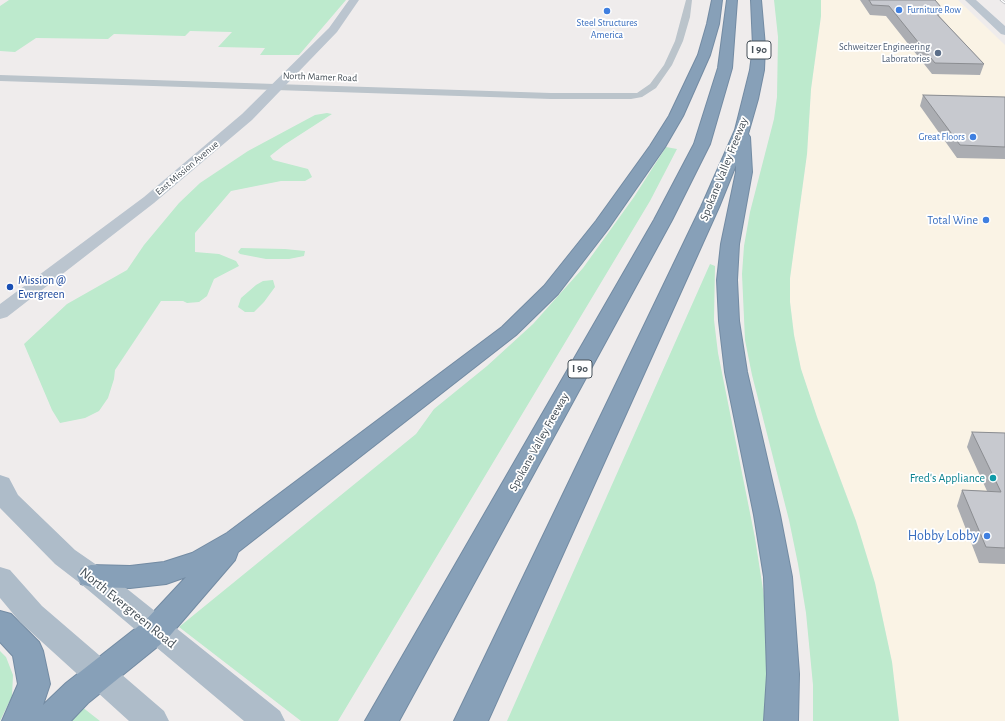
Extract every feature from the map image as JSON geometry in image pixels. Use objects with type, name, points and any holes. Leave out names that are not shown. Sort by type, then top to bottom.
[{"type":"highway","points":[[91,576],[130,577],[166,573],[202,560],[237,540],[509,331],[550,290],[632,185],[676,116],[704,55],[713,24],[717,0]]},
{"type":"highway","name":"Spokane Valley Freeway","points":[[382,721],[663,220],[702,144],[725,68],[730,33],[732,0]]},
{"type":"highway","name":"Spokane Valley Freeway","points":[[471,721],[708,213],[742,130],[752,99],[757,70],[759,46],[756,0]]},
{"type":"highway","points":[[742,130],[744,172],[730,244],[727,280],[729,321],[736,372],[767,515],[778,577],[782,628],[781,721]]},
{"type":"highway","points":[[49,721],[77,694],[156,630],[237,540]]},
{"type":"highway","points":[[0,623],[28,651],[34,684],[26,708],[19,721]]},
{"type":"main road","name":"North Evergreen Road","points":[[0,484],[8,500],[31,525],[65,557],[91,576],[260,714]]},
{"type":"main road","points":[[0,578],[31,614],[152,721]]},
{"type":"street","name":"East Mission Avenue","points":[[0,313],[149,200],[231,131],[278,87],[333,30],[354,0]]},
{"type":"street","name":"North Mamer Road","points":[[0,78],[623,97],[639,95],[653,86],[670,61],[682,31],[689,0]]},
{"type":"street","points":[[973,1],[1005,32]]},
{"type":"shaded area","points":[[821,0],[958,0],[1005,45],[1005,721],[899,721],[892,662],[875,583],[856,521],[817,417],[801,369],[794,335],[790,302],[790,278],[807,154],[811,89],[821,16]]},
{"type":"green space","points":[[9,0],[346,0],[299,55],[260,55],[265,48],[218,47],[232,32],[190,31],[185,36],[114,34],[108,39],[36,38],[15,52],[0,51],[0,6]]},
{"type":"green space","points":[[774,0],[821,0],[821,16],[811,89],[807,154],[790,278],[790,302],[794,335],[801,369],[817,417],[856,521],[875,583],[892,662],[899,721],[813,721],[813,685],[806,613],[798,564],[789,520],[752,375],[745,340],[742,274],[744,246],[750,212],[774,119],[777,97],[778,37]]},
{"type":"green space","points":[[327,113],[332,114],[284,145],[270,156],[273,160],[308,169],[312,177],[305,181],[281,181],[231,191],[195,233],[195,252],[219,254],[236,261],[239,266],[214,279],[207,296],[199,302],[187,303],[183,301],[161,301],[115,370],[114,379],[108,398],[99,411],[85,418],[60,423],[52,410],[24,344],[67,304],[127,270],[144,245],[179,203],[200,183],[248,151],[315,115]]},
{"type":"green space","points":[[666,147],[677,149],[650,201],[338,721],[301,721],[179,627],[416,434],[434,409],[487,366],[533,324],[583,268],[634,197]]},
{"type":"green space","points":[[241,248],[305,251],[304,256],[289,259],[266,259],[240,254],[238,252]]},
{"type":"green space","points":[[710,264],[715,266],[714,320],[718,353],[755,538],[764,596],[767,633],[766,721],[507,721]]},
{"type":"green space","points":[[273,280],[275,287],[264,302],[254,312],[245,312],[238,307],[241,298],[256,285],[263,281]]},
{"type":"green space","points":[[0,651],[6,657],[13,675],[12,696],[0,721]]},
{"type":"green space","points":[[77,703],[100,721],[60,721]]},
{"type":"building","points":[[869,0],[935,0],[941,7],[930,7],[984,64],[935,63],[889,6],[872,5]]},
{"type":"building","name":"Great Floors","points":[[923,95],[1005,97],[1005,147],[960,145]]},
{"type":"building","points":[[972,432],[1005,433],[1005,548],[986,547],[962,490],[1001,492]]},
{"type":"railway","points":[[1001,0],[1005,3]]},
{"type":"place","name":"Furniture Row","points":[[899,10]]},
{"type":"place","name":"Steel Structures America","points":[[607,11]]},
{"type":"place","name":"Schweitzer Engineering Laboratories","points":[[938,53]]},
{"type":"place","name":"Great Floors","points":[[973,137]]},
{"type":"place","name":"Total Wine","points":[[986,220]]},
{"type":"place","name":"Mission @ Evergreen","points":[[10,287]]},
{"type":"place","name":"Fred's Appliance","points":[[993,478]]},
{"type":"place","name":"Hobby Lobby","points":[[987,536]]}]
